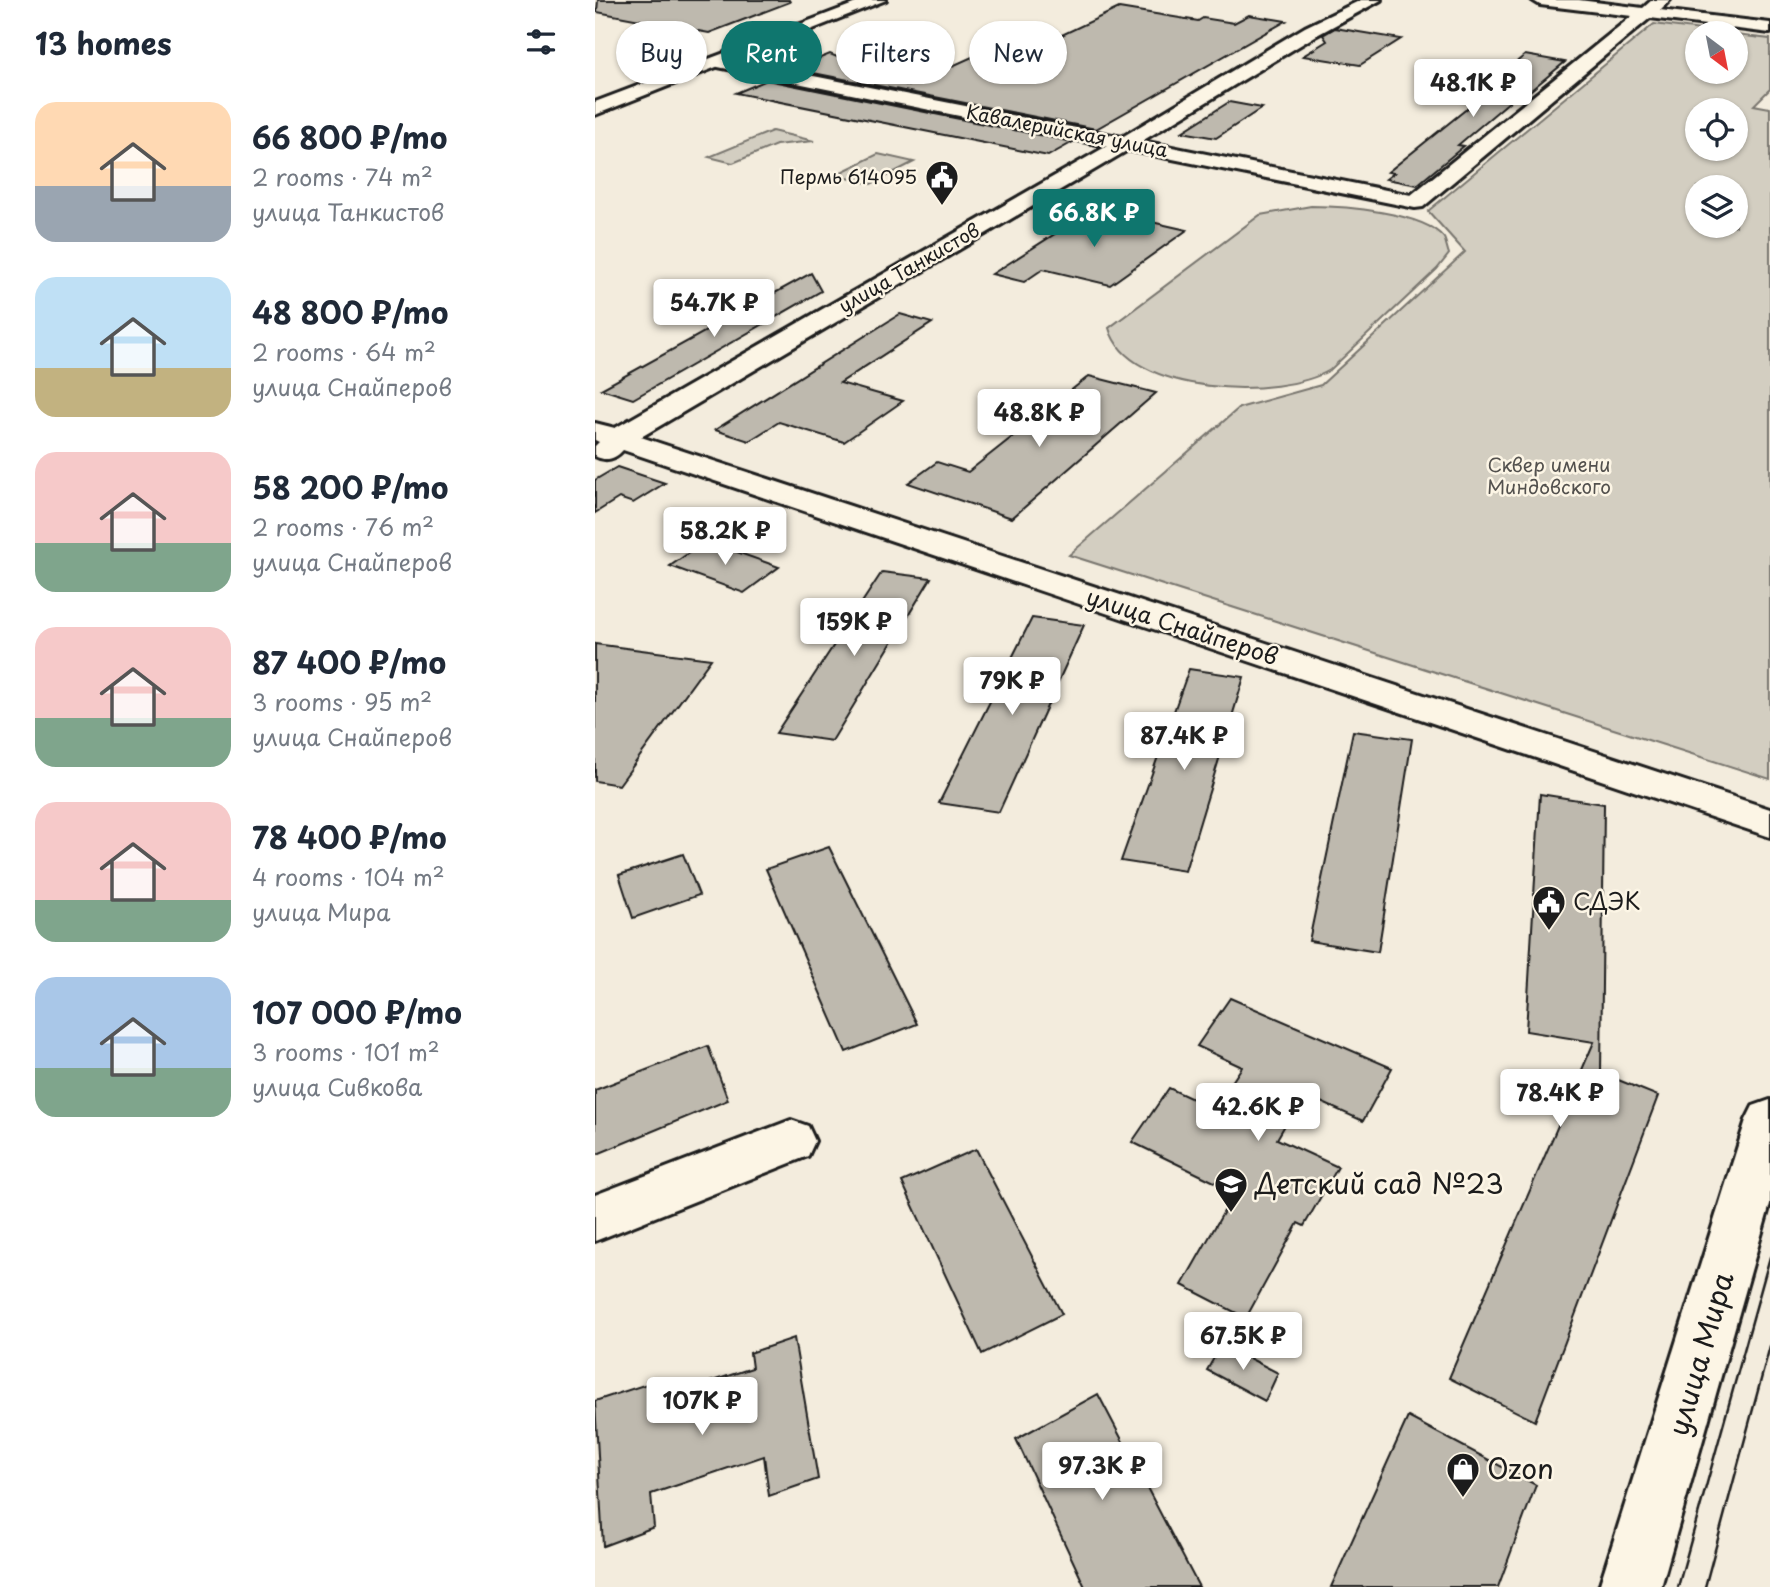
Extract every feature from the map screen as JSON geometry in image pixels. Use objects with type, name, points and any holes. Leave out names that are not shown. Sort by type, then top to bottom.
[{"type":"street","points":[[595,109],[878,0]]},
{"type":"street","name":"улица Танкистов","points":[[602,443],[1125,144],[1311,31],[1373,0]]},
{"type":"street","points":[[1540,0],[1655,6],[1770,28]]},
{"type":"street","name":"Кавалерийская улица","points":[[718,62],[1415,202],[1655,6]]},
{"type":"street","name":"улица Снайперов","points":[[602,443],[1770,823]]},
{"type":"street","name":"улица Мира","points":[[1630,1587],[1770,1120]]},
{"type":"street","points":[[595,1218],[791,1142]]},
{"type":"green space","name":"Сквер имени Миндовского","points":[[1654,24],[1685,28],[1685,84],[1748,84],[1748,36],[1770,39],[1770,89],[1754,105],[1770,108],[1770,779],[1069,555],[1239,408],[1321,385],[1465,252],[1428,211]]},
{"type":"green space","points":[[772,131],[814,141],[776,145],[733,163],[709,157]]},
{"type":"green space","points":[[878,154],[914,162],[871,184],[835,175]]},
{"type":"green space","points":[[1311,206],[1382,212],[1419,222],[1434,229],[1444,238],[1449,254],[1437,269],[1330,370],[1307,380],[1277,386],[1208,386],[1174,379],[1145,367],[1122,351],[1109,328],[1260,215]]},
{"type":"building","points":[[598,0],[790,2],[740,21],[721,21],[721,28],[709,33],[707,21],[645,21],[597,12]]},
{"type":"building","points":[[1119,8],[1198,21],[1203,18],[1234,23],[1249,15],[1286,21],[1096,129],[869,84],[955,84],[955,65],[969,58],[969,84],[1067,84],[1067,33]]},
{"type":"building","points":[[1335,28],[1401,39],[1360,65],[1303,56],[1327,41],[1323,35]]},
{"type":"building","points":[[830,54],[836,56],[836,78],[822,75],[822,57]]},
{"type":"building","points":[[1525,55],[1565,62],[1530,91],[1523,90],[1458,145],[1464,146],[1417,185],[1386,179],[1394,173],[1388,172],[1494,87],[1487,86]]},
{"type":"building","points":[[757,84],[787,84],[1073,142],[1048,156],[736,93]]},
{"type":"building","points":[[1229,102],[1262,108],[1216,138],[1182,132]]},
{"type":"building","points":[[1094,209],[1187,230],[1110,285],[1043,269],[1024,282],[992,274]]},
{"type":"building","points":[[811,273],[821,291],[633,399],[601,389]]},
{"type":"building","points":[[900,314],[932,323],[840,383],[903,401],[844,442],[779,422],[749,441],[715,430]]},
{"type":"building","points":[[1089,376],[1156,393],[1012,518],[908,483],[937,462],[968,472]]},
{"type":"building","points":[[617,467],[665,483],[633,503],[619,498],[595,513],[595,480]]},
{"type":"building","points":[[706,541],[779,567],[744,593],[670,566]]},
{"type":"building","points":[[882,572],[931,578],[832,741],[776,733]]},
{"type":"building","points":[[1032,618],[1084,625],[999,812],[939,803]]},
{"type":"building","points":[[595,644],[711,659],[619,785],[595,781]]},
{"type":"building","points":[[1189,669],[1244,677],[1185,871],[1121,861]]},
{"type":"building","points":[[1353,731],[1412,739],[1378,952],[1309,941]]},
{"type":"building","points":[[1540,794],[1604,804],[1601,1073],[1658,1096],[1535,1421],[1449,1378],[1594,1042],[1526,1031]]},
{"type":"building","points":[[829,847],[917,1024],[846,1052],[766,869]]},
{"type":"building","points":[[683,854],[699,895],[633,918],[619,875]]},
{"type":"building","points":[[1230,998],[1392,1068],[1363,1121],[1303,1094],[1277,1139],[1338,1167],[1304,1226],[1298,1223],[1246,1318],[1182,1285],[1235,1192],[1132,1142],[1169,1088],[1214,1109],[1242,1067],[1197,1046]]},
{"type":"building","points":[[708,1046],[728,1100],[595,1155],[595,1090]]},
{"type":"building","points":[[976,1149],[1062,1314],[982,1354],[902,1182]]},
{"type":"building","points":[[794,1338],[818,1479],[769,1496],[764,1456],[651,1494],[654,1527],[603,1546],[595,1401],[653,1382],[655,1400],[752,1368],[750,1353]]},
{"type":"building","points":[[1222,1344],[1278,1373],[1265,1401],[1207,1370]]},
{"type":"building","points":[[1098,1394],[1199,1587],[1085,1587],[1016,1439]]},
{"type":"building","points":[[1408,1417],[1536,1485],[1498,1587],[1331,1587]]},
{"type":"tram line","points":[[1678,1587],[1770,1257]]},
{"type":"tram line","points":[[1705,1587],[1770,1346]]},
{"type":"place","name":"Пермь 614095","points":[[942,207]]},
{"type":"place","name":"СДЭК","points":[[1549,932]]},
{"type":"place","name":"Детский сад №23","points":[[1231,1214]]},
{"type":"place","name":"Ozon","points":[[1463,1499]]}]
